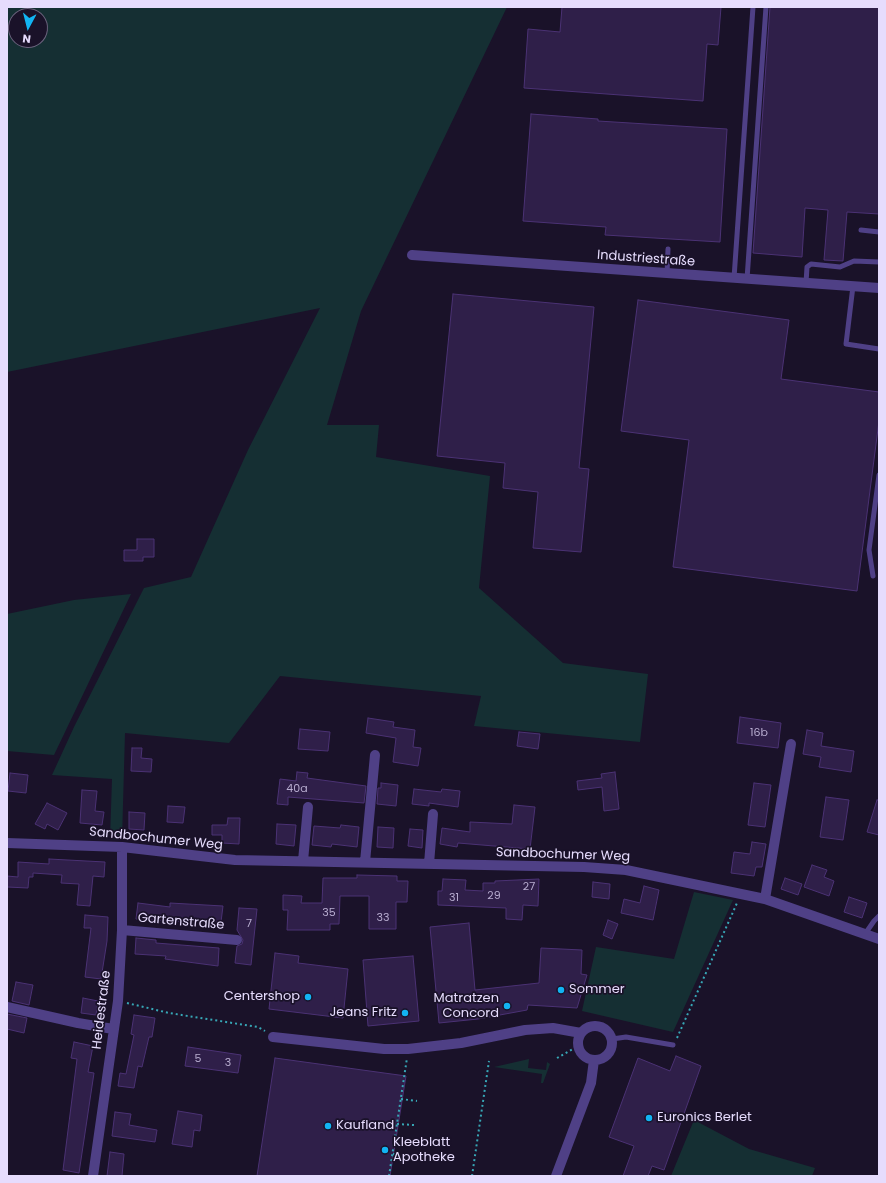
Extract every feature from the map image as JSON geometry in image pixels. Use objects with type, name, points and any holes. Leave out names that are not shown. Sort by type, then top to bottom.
[{"type":"street","name":"Industriestraße","points":[[412,255],[879,288]]},
{"type":"street","points":[[765,899],[791,744]]},
{"type":"street","points":[[365,862],[375,755]]},
{"type":"street","points":[[303,861],[308,807]]},
{"type":"street","points":[[429,864],[433,814]]},
{"type":"street","name":"Sandbochumer Weg","points":[[7,843],[122,847],[235,860],[584,867],[626,870],[765,899],[879,939]]},
{"type":"street","name":"Heidestraße","points":[[93,1176],[118,1001],[122,930],[122,847]]},
{"type":"street","name":"Gartenstraße","points":[[122,930],[237,940]]},
{"type":"street","points":[[7,1007],[78,1023],[113,1028]]},
{"type":"street","points":[[599,1026],[609,1033],[612,1039],[610,1051],[600,1059],[594,1060],[587,1058],[578,1046],[581,1033],[586,1028],[599,1026]]},
{"type":"street","points":[[273,1037],[384,1049],[408,1049],[461,1043],[525,1030],[553,1028],[581,1033]]},
{"type":"street","points":[[556,1176],[591,1083],[594,1060]]},
{"type":"lane","points":[[734,278],[753,7]]},
{"type":"lane","points":[[748,279],[766,7]]},
{"type":"lane","points":[[861,230],[879,232]]},
{"type":"lane","points":[[667,274],[668,249]]},
{"type":"lane","points":[[806,283],[807,267],[811,264],[840,267],[854,261],[879,262]]},
{"type":"lane","points":[[853,286],[846,344],[879,349]]},
{"type":"lane","points":[[873,576],[869,550],[879,475]]},
{"type":"lane","points":[[865,934],[879,916]]},
{"type":"lane","points":[[612,1039],[626,1037],[673,1045]]},
{"type":"path","points":[[673,1045],[742,893]]},
{"type":"path","points":[[118,1001],[169,1013],[258,1027],[273,1037]]},
{"type":"path","points":[[557,1058],[578,1046]]},
{"type":"path","points":[[390,1176],[408,1049]]},
{"type":"path","points":[[472,1176],[489,1061]]},
{"type":"path","points":[[401,1099],[417,1102]]},
{"type":"path","points":[[397,1124],[414,1125]]},
{"type":"path","points":[[393,1154],[409,1156]]},
{"type":"green space","points":[[7,7],[507,7],[361,311],[327,425],[379,425],[376,457],[490,476],[479,588],[563,663],[648,674],[640,742],[474,726],[481,696],[280,676],[229,743],[125,733],[122,840],[110,839],[112,779],[52,775],[74,727],[144,588],[191,577],[248,450],[320,308],[7,372]]},
{"type":"green space","points":[[131,594],[54,755],[7,751],[7,614],[74,600]]},
{"type":"green space","points":[[694,892],[733,900],[673,1032],[582,1011],[596,947],[674,959]]},
{"type":"green space","points":[[529,1059],[528,1068],[546,1070],[547,1062],[550,1064],[543,1083],[541,1083],[542,1074],[494,1067]]},
{"type":"green space","points":[[694,1120],[749,1149],[815,1168],[812,1176],[671,1176]]},
{"type":"building","points":[[562,7],[721,7],[718,45],[707,44],[703,101],[524,88],[528,29],[560,32]]},
{"type":"building","points":[[770,7],[879,7],[879,214],[847,212],[843,261],[824,260],[828,210],[805,208],[802,257],[753,253]]},
{"type":"building","points":[[531,114],[598,119],[598,121],[727,129],[720,242],[605,235],[606,227],[523,221]]},
{"type":"building","points":[[453,294],[594,307],[579,468],[589,469],[581,552],[533,548],[538,492],[503,488],[505,463],[437,456]]},
{"type":"building","points":[[638,300],[789,320],[781,379],[879,392],[879,421],[857,591],[673,567],[689,440],[621,431]]},
{"type":"building","points":[[137,539],[154,539],[154,557],[143,557],[143,561],[124,561],[124,550],[137,550]]},
{"type":"building","points":[[740,717],[781,723],[778,748],[737,743]]},
{"type":"building","points":[[368,718],[394,722],[393,727],[415,730],[413,747],[421,748],[418,766],[393,762],[396,738],[366,733]]},
{"type":"building","points":[[300,729],[330,732],[328,751],[298,749]]},
{"type":"building","points":[[807,730],[823,733],[821,746],[854,751],[851,772],[819,767],[821,757],[803,754]]},
{"type":"building","points":[[519,732],[540,734],[538,749],[517,746]]},
{"type":"building","points":[[132,748],[142,748],[141,758],[152,759],[151,772],[131,771]]},
{"type":"building","points":[[297,772],[308,773],[307,778],[366,786],[364,803],[288,797],[288,805],[277,804],[280,779],[296,781]]},
{"type":"building","points":[[615,772],[619,809],[604,811],[602,787],[578,790],[577,781],[602,778],[601,774]]},
{"type":"building","points":[[10,773],[28,775],[26,793],[8,791]]},
{"type":"building","points":[[381,783],[398,785],[396,806],[377,804],[378,788],[381,788]]},
{"type":"building","points":[[754,783],[771,785],[765,827],[748,825]]},
{"type":"building","points":[[414,789],[441,792],[442,789],[460,791],[458,807],[429,803],[429,806],[412,804]]},
{"type":"building","points":[[82,790],[97,791],[95,811],[104,812],[102,825],[80,823]]},
{"type":"building","points":[[826,797],[849,800],[843,840],[820,837]]},
{"type":"building","points":[[877,800],[879,800],[879,835],[867,832]]},
{"type":"building","points":[[47,803],[67,813],[58,830],[47,824],[45,829],[35,824]]},
{"type":"building","points":[[514,805],[535,807],[530,849],[458,843],[457,847],[440,844],[442,828],[470,832],[470,822],[512,824]]},
{"type":"building","points":[[168,806],[185,807],[183,823],[167,822]]},
{"type":"building","points":[[129,812],[145,813],[144,830],[129,829]]},
{"type":"building","points":[[228,818],[240,818],[239,844],[222,843],[222,835],[212,835],[212,825],[227,825]]},
{"type":"building","points":[[277,824],[296,825],[294,846],[276,844]]},
{"type":"building","points":[[341,825],[359,827],[357,847],[332,844],[331,847],[312,845],[314,826],[340,828]]},
{"type":"building","points":[[378,827],[394,828],[393,848],[377,847]]},
{"type":"building","points":[[410,829],[423,830],[422,848],[408,846]]},
{"type":"building","points":[[752,842],[766,844],[762,867],[756,867],[754,876],[731,873],[734,852],[750,854]]},
{"type":"building","points":[[49,859],[105,862],[104,877],[93,876],[90,906],[77,905],[79,884],[61,883],[62,875],[33,873],[33,877],[29,877],[28,888],[7,887],[7,876],[18,877],[18,862],[49,864]]},
{"type":"building","points":[[812,865],[827,870],[824,877],[834,881],[829,896],[804,887]]},
{"type":"building","points":[[357,875],[397,876],[397,881],[408,881],[407,902],[396,902],[396,929],[369,929],[369,896],[340,896],[339,924],[330,924],[330,930],[287,930],[288,910],[283,910],[283,895],[302,896],[301,903],[322,903],[323,878],[357,878]]},
{"type":"building","points":[[785,878],[802,884],[798,895],[781,889]]},
{"type":"building","points":[[443,879],[466,880],[465,890],[483,891],[483,883],[539,879],[538,906],[523,905],[522,920],[506,919],[506,908],[438,905],[438,891],[442,891]]},
{"type":"building","points":[[593,882],[610,884],[609,899],[592,897]]},
{"type":"building","points":[[644,886],[659,890],[653,920],[621,913],[624,899],[640,903]]},
{"type":"building","points":[[849,897],[867,903],[862,918],[844,912]]},
{"type":"building","points":[[138,903],[170,907],[170,903],[223,906],[221,922],[187,919],[187,922],[136,919]]},
{"type":"building","points":[[239,908],[257,909],[251,965],[235,963],[237,946],[242,944],[243,940],[237,930]]},
{"type":"building","points":[[85,915],[108,917],[107,941],[101,979],[85,977],[91,928],[84,928]]},
{"type":"building","points":[[608,920],[618,924],[612,939],[603,935]]},
{"type":"building","points":[[469,923],[475,990],[539,983],[541,948],[582,950],[581,974],[587,975],[577,1008],[528,1005],[527,1010],[478,1019],[439,1023],[430,927]]},
{"type":"building","points":[[136,938],[156,940],[156,943],[219,948],[218,966],[165,959],[166,956],[135,954]]},
{"type":"building","points":[[275,953],[299,956],[298,963],[348,969],[343,1018],[269,1009]]},
{"type":"building","points":[[413,956],[419,1021],[368,1026],[363,960]]},
{"type":"building","points":[[16,982],[33,985],[29,1005],[12,1001]]},
{"type":"building","points":[[83,998],[98,1001],[96,1015],[81,1013]]},
{"type":"building","points":[[7,1014],[27,1018],[24,1033],[7,1029]]},
{"type":"building","points":[[134,1015],[155,1018],[152,1037],[149,1037],[142,1067],[138,1066],[134,1088],[118,1086],[120,1073],[126,1074],[134,1035],[131,1034]]},
{"type":"building","points":[[74,1042],[93,1046],[88,1072],[94,1073],[79,1173],[63,1170],[77,1059],[71,1058]]},
{"type":"building","points":[[188,1047],[241,1055],[238,1073],[185,1066]]},
{"type":"building","name":"Euronics Berlet","points":[[676,1056],[701,1066],[664,1170],[652,1166],[648,1176],[623,1176],[634,1146],[609,1137],[638,1058],[670,1071]]},
{"type":"building","name":"Kaufland","points":[[275,1058],[406,1076],[390,1176],[257,1176]]},
{"type":"building","points":[[178,1111],[202,1115],[200,1131],[194,1130],[192,1147],[172,1144]]},
{"type":"building","points":[[115,1112],[131,1114],[129,1125],[157,1130],[155,1142],[112,1136]]},
{"type":"building","points":[[110,1152],[124,1154],[122,1176],[107,1176]]},
{"type":"place","name":"Sommer","points":[[561,990]]},
{"type":"place","name":"Centershop","points":[[308,997]]},
{"type":"place","name":"Matratzen Concord","points":[[507,1006]]},
{"type":"place","name":"Jeans Fritz","points":[[405,1013]]},
{"type":"place","name":"Euronics Berlet","points":[[649,1118]]},
{"type":"place","name":"Kaufland","points":[[328,1126]]},
{"type":"place","name":"Kleeblatt Apotheke","points":[[385,1150]]}]
